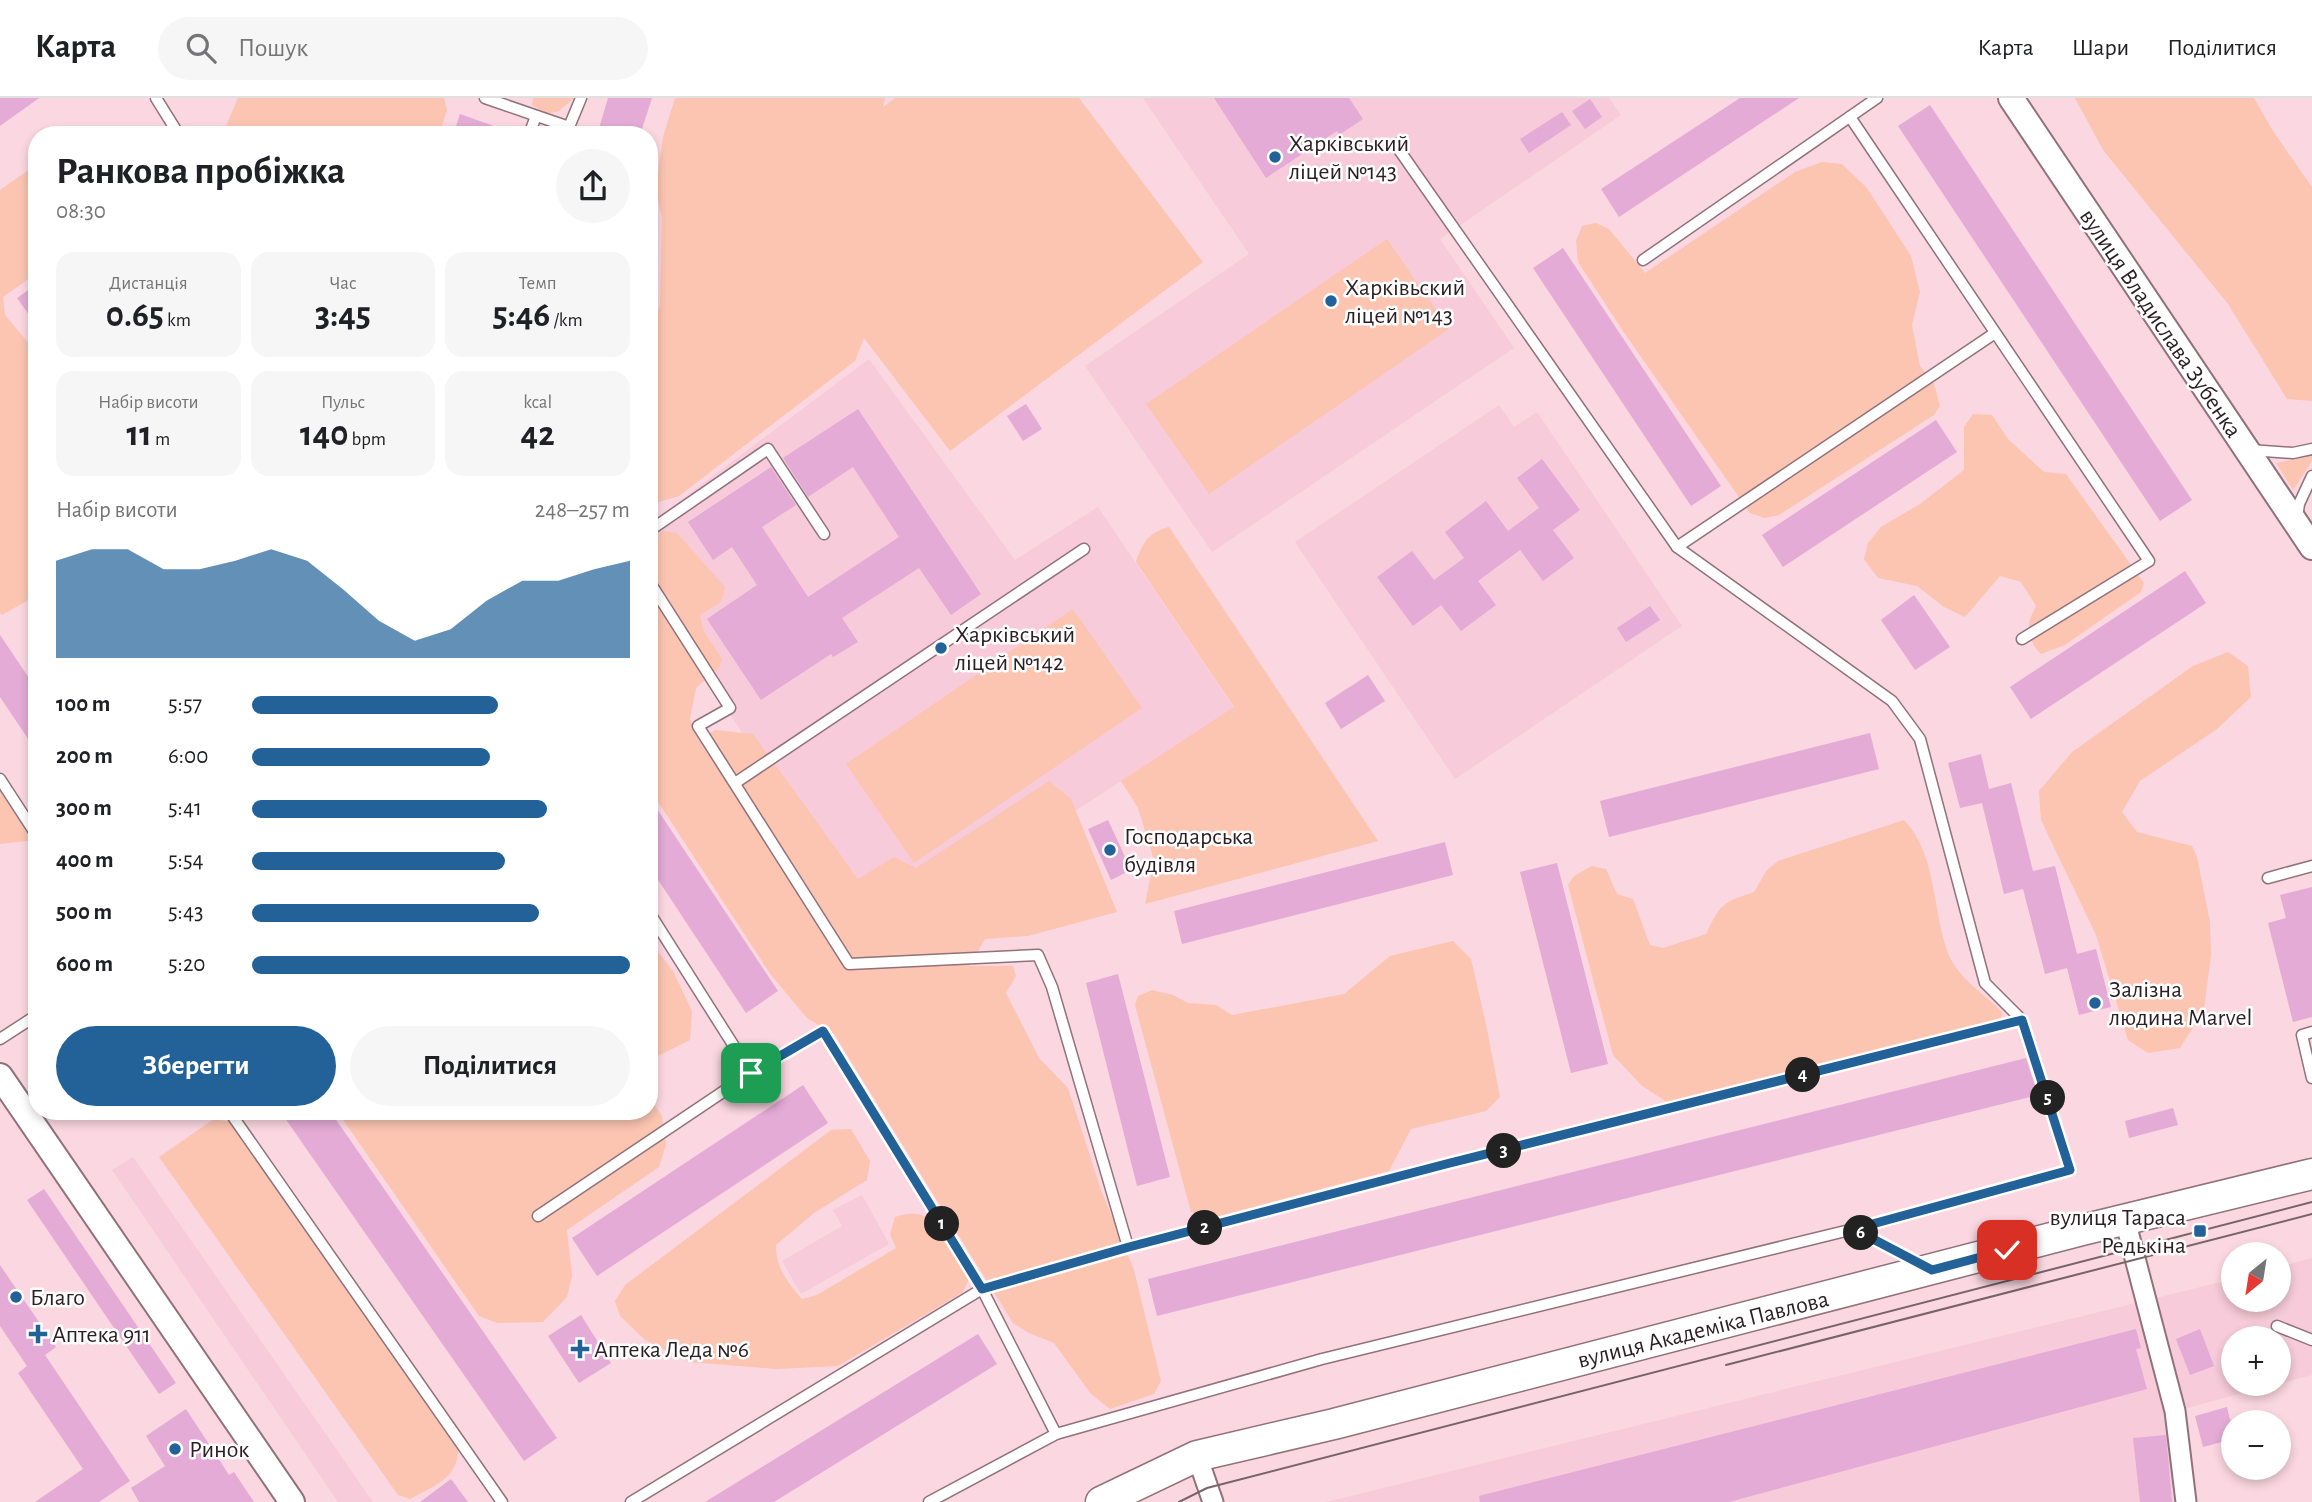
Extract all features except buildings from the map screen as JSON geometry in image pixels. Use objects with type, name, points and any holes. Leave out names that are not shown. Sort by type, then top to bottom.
[{"type":"main road","name":"вулиця Академіка Павлова","points":[[1101,1502],[1197,1456],[1334,1424],[2312,1174]]},
{"type":"street","name":"вулиця Владислава Зубенка","points":[[2011,98],[2312,547]]},
{"type":"street","points":[[0,1076],[28,1117]]},
{"type":"street","points":[[30,1120],[292,1502]]},
{"type":"street","points":[[2125,1220],[2175,1411],[2186,1502]]},
{"type":"street","points":[[1197,1456],[1213,1502]]},
{"type":"lane","points":[[156,98],[173,126]]},
{"type":"lane","points":[[485,98],[559,126]]},
{"type":"lane","points":[[573,126],[581,98]]},
{"type":"lane","points":[[1643,260],[1877,98]]},
{"type":"lane","points":[[532,126],[536,116]]},
{"type":"lane","points":[[1850,117],[2149,561],[2022,639]]},
{"type":"lane","points":[[929,1502],[1056,1434],[1322,1359],[1854,1229],[2070,1170],[2022,1020],[1985,983],[1920,739],[1892,701],[1677,547],[1395,144]]},
{"type":"lane","points":[[1677,547],[1995,333]]},
{"type":"lane","points":[[658,525],[768,449],[824,534]]},
{"type":"lane","points":[[2244,449],[2293,453],[2312,449]]},
{"type":"lane","points":[[2296,524],[2299,504],[2312,476]]},
{"type":"lane","points":[[735,783],[1084,550]]},
{"type":"lane","points":[[658,595],[730,708],[698,726],[849,964],[1038,955],[1052,987],[1129,1247]]},
{"type":"lane","points":[[0,779],[28,822]]},
{"type":"lane","points":[[2268,878],[2312,866]]},
{"type":"lane","points":[[658,926],[751,1073]]},
{"type":"lane","points":[[631,1502],[982,1289],[1129,1247],[1446,1164],[2022,1020]]},
{"type":"lane","points":[[0,1039],[28,1021]]},
{"type":"lane","points":[[538,1216],[751,1073],[823,1031],[982,1289],[1056,1434]]},
{"type":"lane","points":[[2312,1032],[2302,1035],[2312,1078]]},
{"type":"lane","points":[[235,1120],[502,1502]]},
{"type":"lane","points":[[1854,1229],[1932,1270]]},
{"type":"lane","points":[[2291,1332],[2312,1340]]},
{"type":"shaded area","points":[[238,98],[444,98],[447,110],[442,126],[226,126]]},
{"type":"shaded area","points":[[533,98],[574,98],[559,111],[547,114],[532,105]]},
{"type":"shaded area","points":[[675,98],[885,98],[883,107],[895,98],[1079,98],[1203,262],[950,451],[864,338],[855,361],[679,496],[658,502],[658,311],[662,219],[658,199],[658,174],[663,137]]},
{"type":"shaded area","name":"Харківьский ліцей №143","points":[[1143,98],[1609,98],[1621,115],[1440,239],[1514,348],[1212,552],[1085,366],[1249,254]]},
{"type":"shaded area","points":[[2075,98],[2254,98],[2312,187],[2312,401],[2287,399],[2228,304],[2103,150]]},
{"type":"shaded area","points":[[1822,162],[1842,164],[1867,188],[1911,256],[1920,292],[1912,325],[1920,366],[1934,384],[1940,406],[1934,415],[1779,515],[1764,518],[1750,513],[1623,331],[1578,262],[1576,241],[1582,226],[1596,223],[1609,229],[1645,273],[1795,172]]},
{"type":"shaded area","points":[[28,170],[28,279],[3,297],[5,315],[28,342],[28,600],[2,615],[0,613],[0,190]]},
{"type":"shaded area","points":[[1387,239],[1449,329],[1209,494],[1146,404]]},
{"type":"shaded area","name":"Харківський ліцей №142","points":[[869,359],[1015,560],[1098,507],[1234,708],[876,940],[658,603],[658,517]]},
{"type":"shaded area","points":[[1499,405],[1514,427],[1537,412],[1682,626],[1455,779],[1295,542]]},
{"type":"shaded area","points":[[1973,414],[1992,415],[2008,439],[2044,472],[2066,474],[2144,583],[2141,592],[2065,645],[2041,654],[2032,643],[2029,632],[2030,620],[2036,606],[2021,582],[2000,576],[1965,617],[1944,607],[1917,586],[1878,578],[1864,559],[1868,543],[1881,527],[1920,504],[1964,470],[1964,427]]},
{"type":"shaded area","points":[[2312,456],[2312,461],[2293,490],[2276,463]]},
{"type":"shaded area","points":[[1169,527],[1378,841],[1145,904],[1154,860],[1138,808],[1121,781],[1234,707],[1136,562],[1147,539]]},
{"type":"shaded area","points":[[663,531],[677,533],[725,587],[721,602],[700,615],[703,630],[722,659],[719,668],[696,688],[690,719],[699,741],[715,730],[753,734],[858,879],[894,857],[916,868],[1049,781],[1071,799],[1117,912],[1028,936],[985,939],[969,966],[1013,966],[1016,976],[1006,993],[1039,1058],[1068,1088],[1101,1190],[1134,1270],[1161,1381],[1154,1394],[1110,1409],[1091,1394],[1054,1343],[1013,1323],[834,1034],[807,1018],[771,975],[658,802],[658,535]]},
{"type":"shaded area","points":[[1073,609],[1142,708],[914,863],[846,764]]},
{"type":"shaded area","points":[[2228,652],[2248,666],[2251,697],[2217,729],[2140,781],[2122,812],[2137,832],[2192,846],[2197,857],[2210,922],[2211,955],[2204,1010],[2180,1048],[2148,1053],[2128,1040],[2096,935],[2041,820],[2039,791],[2072,752],[2193,666]]},
{"type":"shaded area","points":[[0,789],[28,829],[28,841],[0,844]]},
{"type":"shaded area","points":[[1904,820],[1923,849],[1948,953],[1958,971],[2002,1012],[2001,1019],[1668,1103],[1641,1085],[1613,1055],[1568,885],[1574,876],[1592,866],[1606,869],[1617,894],[1633,899],[1650,945],[1663,948],[1706,934],[1719,910],[1735,899],[1754,892],[1767,870],[1778,861]]},
{"type":"shaded area","points":[[1453,941],[1471,959],[1500,1097],[1486,1111],[1411,1129],[1389,1171],[1217,1217],[1191,1212],[1135,1005],[1138,996],[1152,990],[1173,995],[1188,1003],[1216,1005],[1232,1015],[1344,994],[1390,956]]},
{"type":"shaded area","points":[[658,952],[673,971],[692,1011],[690,1040],[658,1056]]},
{"type":"shaded area","points":[[658,1110],[662,1116],[666,1145],[659,1167],[567,1230],[572,1276],[567,1297],[543,1322],[497,1323],[479,1316],[343,1120],[658,1120]]},
{"type":"shaded area","points":[[213,1120],[231,1122],[458,1450],[457,1460],[449,1475],[410,1499],[398,1495],[159,1157]]},
{"type":"shaded area","points":[[851,1129],[870,1161],[867,1180],[814,1213],[776,1245],[778,1261],[788,1281],[802,1299],[817,1295],[896,1248],[890,1234],[895,1217],[914,1214],[928,1218],[943,1236],[969,1280],[962,1293],[838,1366],[777,1369],[689,1362],[645,1340],[620,1316],[615,1301],[625,1285],[831,1130]]},
{"type":"shaded area","points":[[133,1157],[373,1502],[338,1502],[112,1170]]},
{"type":"shaded area","points":[[862,1195],[889,1244],[801,1294],[782,1261],[842,1226],[833,1210]]},
{"type":"shaded area","points":[[2312,1258],[2312,1375],[2291,1381],[2291,1326],[2221,1326],[2221,1396],[2232,1396],[2176,1411],[2180,1502],[1326,1502],[2221,1282],[2221,1312],[2291,1312],[2291,1264]]},
{"type":"tram line","points":[[1179,1502],[1207,1488],[2312,1202]]},
{"type":"tram line","points":[[1726,1365],[2312,1214]]},
{"type":"place","name":"Харківський ліцей №143","points":[[1275,157]]},
{"type":"place","name":"Харківьский ліцей №143","points":[[1331,301]]},
{"type":"place","name":"Харківський ліцей №142","points":[[941,648]]},
{"type":"place","name":"Господарська будівля","points":[[1110,850]]},
{"type":"place","name":"Залізна людина Marvel","points":[[2095,1003]]},
{"type":"place","name":"вулиця Тараса Редькіна","points":[[2200,1231]]},
{"type":"place","name":"Благо","points":[[16,1297]]},
{"type":"place","name":"Аптека 911","points":[[38,1334]]},
{"type":"place","name":"Аптека Леда №6","points":[[580,1349]]},
{"type":"place","name":"Ринок","points":[[175,1449]]},
{"type":"route","points":[[751,1073],[823,1031],[982,1289],[1129,1247],[1446,1164],[2022,1020],[2070,1170],[1854,1229],[1932,1270],[2007,1250]]}]
